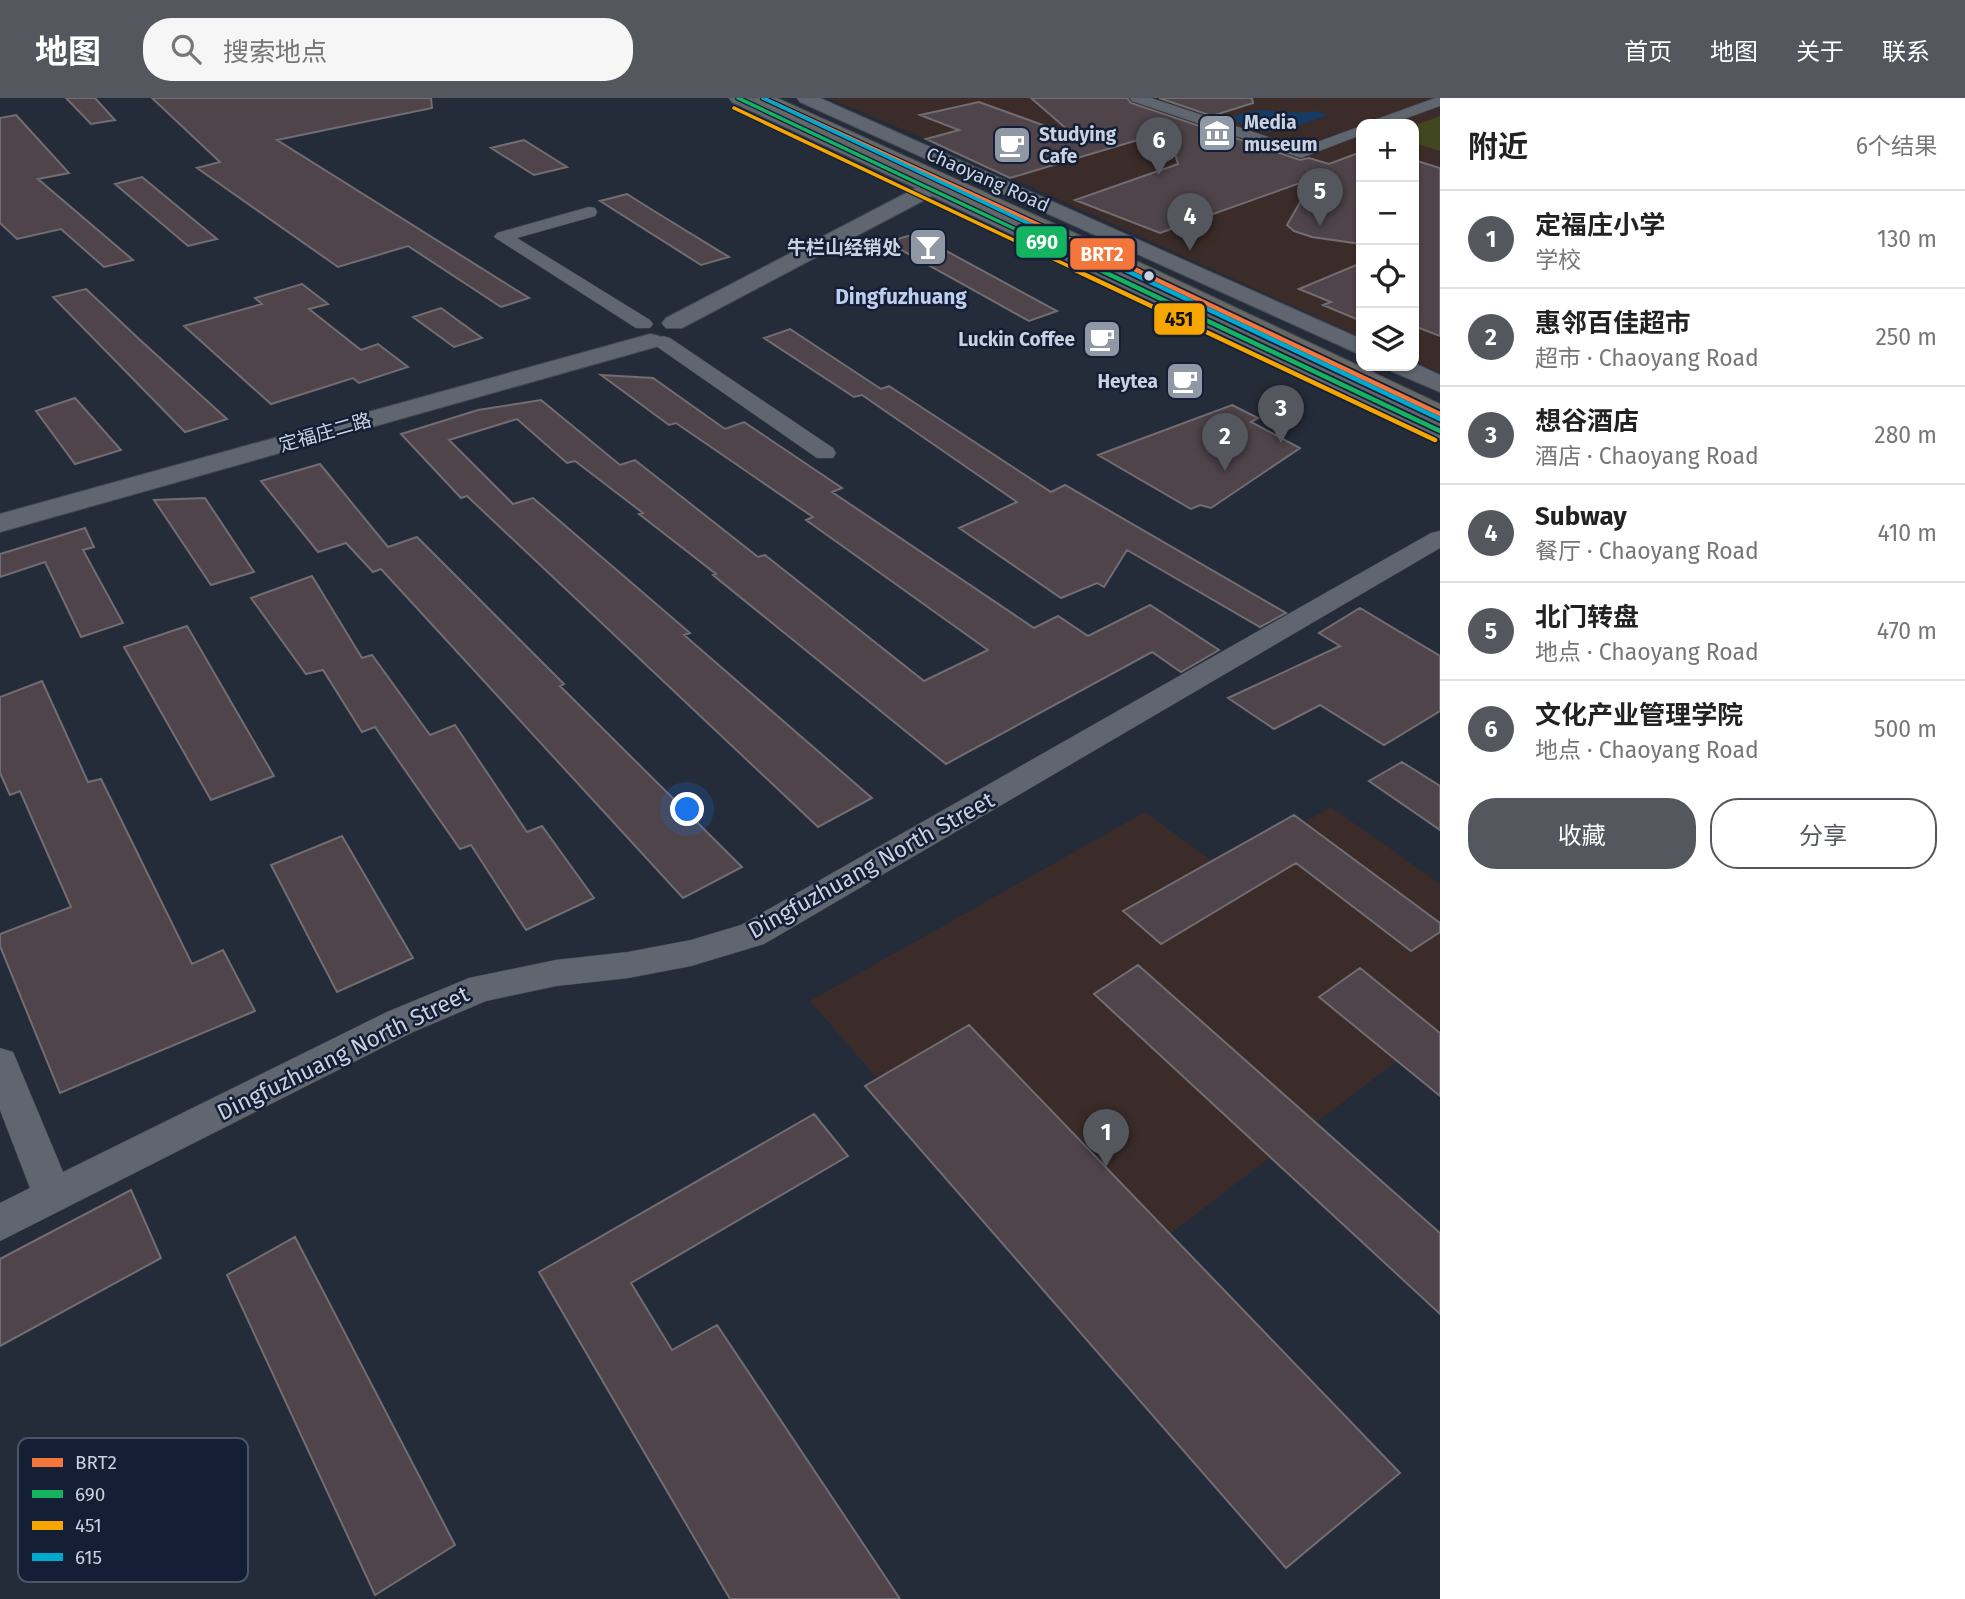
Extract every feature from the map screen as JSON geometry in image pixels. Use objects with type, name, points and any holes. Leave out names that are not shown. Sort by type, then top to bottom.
[{"type":"highway","name":"Chaoyang Road","points":[[763,98],[1028,219],[1440,414]]},
{"type":"highway","name":"Chaoyang Road","points":[[779,98],[1356,362]]},
{"type":"highway","name":"Chaoyang Road","points":[[1375,371],[1440,401]]},
{"type":"street","name":"Chaoyang Road","points":[[737,98],[932,188],[1440,431]]},
{"type":"street","name":"Chaoyang Road","points":[[806,98],[1356,346]]},
{"type":"street","points":[[1137,98],[1301,153],[1356,132]]},
{"type":"street","points":[[1391,119],[1440,101]]},
{"type":"street","name":"定福庄二路","points":[[0,523],[654,333],[932,188]]},
{"type":"street","points":[[589,212],[503,237],[654,333],[825,453]]},
{"type":"street","name":"定福庄二路","points":[[0,511],[654,333]]},
{"type":"street","points":[[1411,371],[1440,384]]},
{"type":"street","name":"Dingfuzhuang North Street","points":[[0,1223],[400,1022],[481,988],[556,973],[641,963],[691,953],[752,935],[1440,538]]},
{"type":"street","points":[[0,1063],[53,1196]]},
{"type":"shaded area","points":[[828,98],[1440,98],[1440,373],[1419,363],[1419,119],[1356,119],[1356,335],[926,139]]},
{"type":"shaded area","points":[[1331,807],[1440,884],[1440,1028],[1075,1306],[810,1001],[1145,812],[1222,869]]},
{"type":"green space","points":[[1440,116],[1440,151],[1419,145],[1419,124]]},
{"type":"water","points":[[1262,110],[1315,111],[1328,115],[1268,132],[1245,126],[1234,118],[1242,113]]},
{"type":"building","points":[[66,98],[95,98],[115,120],[91,124]]},
{"type":"building","points":[[152,98],[431,98],[432,108],[277,140],[529,298],[501,307],[408,246],[338,267],[197,168],[220,162]]},
{"type":"building","points":[[1031,98],[1127,98],[1131,103],[1300,160],[1309,158],[1329,164],[1356,154],[1356,243],[1312,237],[1294,231],[1287,225],[1314,178],[1160,233],[1075,200],[1178,164],[1168,131],[1010,178],[926,139],[959,130],[920,115],[979,102],[1076,137]]},
{"type":"building","points":[[1159,98],[1252,98],[1253,103],[1212,116]]},
{"type":"building","points":[[16,115],[69,173],[38,179],[133,260],[104,267],[61,229],[17,239],[0,223],[0,118]]},
{"type":"building","points":[[524,140],[567,167],[534,175],[491,148]]},
{"type":"building","points":[[1419,162],[1440,168],[1440,336],[1419,328]]},
{"type":"building","points":[[142,177],[217,239],[188,246],[115,184]]},
{"type":"building","points":[[627,194],[729,257],[701,265],[600,201]]},
{"type":"building","points":[[915,234],[1057,311],[1029,321],[887,242]]},
{"type":"building","points":[[1356,265],[1356,319],[1323,305],[1331,302],[1299,289]]},
{"type":"building","points":[[302,284],[328,304],[309,309],[361,350],[378,344],[408,367],[359,383],[353,378],[271,404],[184,326],[262,304],[255,298]]},
{"type":"building","points":[[86,289],[227,419],[185,432],[53,297]]},
{"type":"building","points":[[441,308],[482,338],[454,347],[413,317]]},
{"type":"building","points":[[790,329],[881,389],[889,386],[1051,492],[1065,485],[1286,613],[1260,627],[1127,550],[1104,587],[1097,583],[1061,598],[959,528],[1017,502],[862,395],[854,397],[764,338]]},
{"type":"building","points":[[601,375],[653,378],[725,429],[744,422],[842,488],[832,492],[1034,628],[1058,616],[1088,636],[1150,605],[1219,650],[1181,672],[1152,652],[946,764],[639,514],[643,513],[575,461],[567,463],[517,419],[449,440],[513,504],[533,498],[690,633],[684,635],[872,798],[818,827],[467,496],[461,498],[401,434],[478,410],[541,400],[620,465],[635,460],[758,557],[765,555],[924,681],[988,650],[806,520],[813,517],[676,423],[669,425]]},
{"type":"building","points":[[75,398],[121,450],[75,464],[36,411]]},
{"type":"building","points":[[1232,405],[1258,418],[1251,422],[1300,448],[1211,508],[1200,505],[1191,509],[1098,455]]},
{"type":"building","points":[[320,464],[388,547],[417,537],[564,684],[560,686],[742,867],[683,898],[381,569],[373,572],[346,543],[318,552],[261,481]]},
{"type":"building","points":[[205,498],[254,572],[211,585],[154,500]]},
{"type":"building","points":[[85,528],[94,547],[83,550],[123,623],[81,637],[45,562],[0,577],[0,554]]},
{"type":"building","points":[[312,576],[362,658],[372,655],[430,735],[455,725],[527,832],[542,826],[594,898],[526,930],[471,845],[460,849],[375,727],[362,732],[323,670],[306,674],[251,598]]},
{"type":"building","points":[[1360,608],[1440,656],[1440,711],[1384,745],[1320,705],[1274,729],[1228,698],[1340,646],[1319,633]]},
{"type":"building","points":[[187,626],[274,776],[211,800],[124,647]]},
{"type":"building","points":[[42,681],[88,782],[101,779],[192,964],[223,950],[255,1011],[60,1093],[0,946],[0,934],[71,907],[20,791],[10,795],[0,773],[0,697]]},
{"type":"building","points":[[1402,762],[1440,786],[1440,830],[1369,781]]},
{"type":"building","points":[[1294,815],[1440,923],[1440,932],[1411,951],[1296,863],[1161,944],[1123,911]]},
{"type":"building","points":[[342,836],[413,958],[337,992],[271,865]]},
{"type":"building","points":[[1138,965],[1440,1233],[1440,1314],[1094,994]]},
{"type":"building","points":[[1360,968],[1440,1033],[1440,1096],[1319,997]]},
{"type":"building","points":[[969,1025],[1400,1473],[1286,1568],[865,1086]]},
{"type":"building","points":[[814,1114],[848,1156],[631,1283],[672,1350],[717,1325],[900,1599],[730,1599],[539,1272]]},
{"type":"building","points":[[131,1190],[161,1258],[0,1346],[0,1259]]},
{"type":"building","points":[[295,1237],[455,1545],[375,1595],[227,1275]]},
{"type":"transit line","name":"690","points":[[738,98],[1440,431]]},
{"type":"transit line","name":"BRT2","points":[[763,98],[1137,270],[1440,414]]},
{"type":"transit line","name":"615","points":[[763,98],[1440,419]]},
{"type":"transit line","name":"451","points":[[734,108],[1435,440]]},
{"type":"place","name":"Media museum","points":[[1217,133]]},
{"type":"place","name":"Studying Cafe","points":[[1012,145]]},
{"type":"place","name":"文化产业管理学院","points":[[1159,175]]},
{"type":"place","name":"北门转盘","points":[[1320,226]]},
{"type":"place","name":"牛栏山经销处","points":[[928,247]]},
{"type":"place","name":"Subway","points":[[1190,251]]},
{"type":"place","name":"Luckin Coffee","points":[[1102,339]]},
{"type":"place","name":"Heytea","points":[[1185,381]]},
{"type":"place","name":"想谷酒店","points":[[1281,443]]},
{"type":"place","name":"惠邻百佳超市","points":[[1225,471]]},
{"type":"place","name":"定福庄小学","points":[[1106,1167]]},
{"type":"district","name":"Dingfuzhuang","points":[[901,297]]}]
